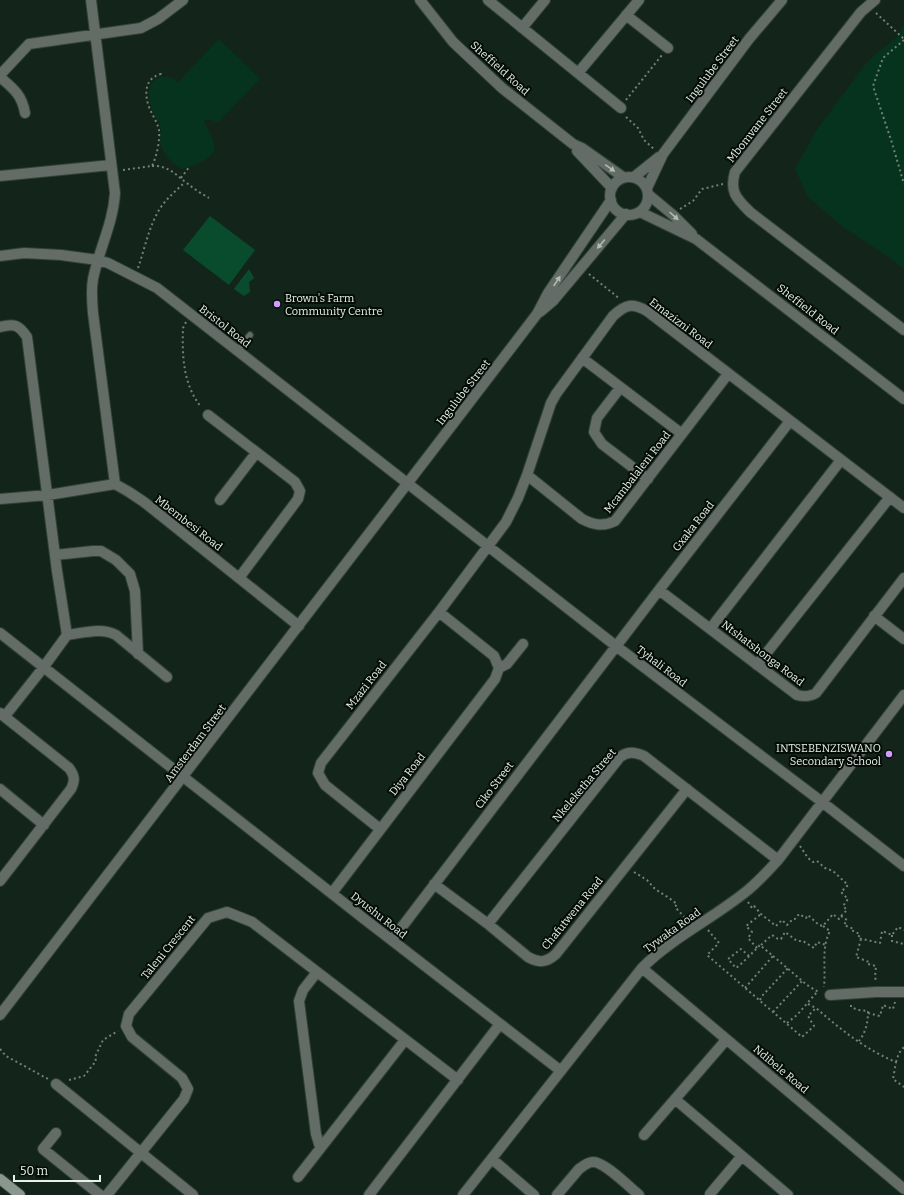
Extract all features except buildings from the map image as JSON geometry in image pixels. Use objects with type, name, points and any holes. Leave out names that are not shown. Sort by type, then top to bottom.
[{"type":"main road","points":[[0,1179],[20,1195]]},
{"type":"street","points":[[0,499],[48,494],[115,484],[93,313],[93,280],[114,208],[115,193],[91,0]]},
{"type":"street","points":[[26,112],[24,103],[20,97],[0,76],[29,44],[141,28],[153,22],[183,0]]},
{"type":"street","name":"Sheffield Road","points":[[420,0],[453,42],[502,88],[573,144],[582,148],[623,178]]},
{"type":"street","points":[[488,0],[621,108]]},
{"type":"street","points":[[522,28],[545,0]]},
{"type":"street","points":[[578,74],[638,0]]},
{"type":"street","name":"Ingulube Street","points":[[634,177],[663,154],[749,39],[782,0]]},
{"type":"street","name":"Mbomvane Street","points":[[871,3],[856,18],[735,172],[732,188],[739,201],[750,212],[904,330]]},
{"type":"street","points":[[626,15],[668,48]]},
{"type":"street","name":"Sheffield Road","points":[[573,144],[575,149],[612,188]]},
{"type":"street","name":"Ingulube Street","points":[[648,192],[663,154]]},
{"type":"street","points":[[0,176],[112,168]]},
{"type":"street","points":[[634,177],[642,181],[648,192],[646,205],[640,212],[626,214],[619,212],[614,206],[610,194],[615,183],[623,178],[634,177]]},
{"type":"street","name":"Sheffield Road","points":[[648,192],[689,230],[696,239]]},
{"type":"street","name":"Ingulube Street","points":[[407,484],[537,314],[548,293],[611,200]]},
{"type":"street","name":"Sheffield Road","points":[[640,212],[656,218],[696,239],[904,399]]},
{"type":"street","name":"Ingulube Street","points":[[537,314],[552,301],[626,214]]},
{"type":"street","name":"Bristol Road","points":[[0,256],[32,254],[61,255],[108,262],[157,288],[407,484]]},
{"type":"street","name":"Emazizni Road","points":[[624,307],[631,305],[638,306],[647,312],[904,508]]},
{"type":"street","points":[[488,546],[511,512],[527,475],[551,403],[563,383],[613,316],[624,307]]},
{"type":"street","points":[[0,327],[9,324],[21,328],[27,337],[55,555],[67,635],[43,668],[2,714],[69,768],[75,782],[71,790],[44,825],[4,870],[0,881]]},
{"type":"street","points":[[582,358],[682,434]]},
{"type":"street","name":"Mcambalaleni Road","points":[[527,475],[582,519],[599,526],[615,521],[728,374]]},
{"type":"street","points":[[620,388],[597,418],[594,432],[602,444],[648,480]]},
{"type":"street","points":[[208,415],[295,482],[300,491],[298,499],[239,578]]},
{"type":"street","name":"Gxaka Road","points":[[616,646],[790,421]]},
{"type":"street","points":[[220,500],[256,453]]},
{"type":"street","points":[[710,628],[841,460]]},
{"type":"street","name":"Mbembesi Road","points":[[115,484],[144,502],[299,626]]},
{"type":"street","name":"Tyhali Road","points":[[407,484],[904,866]]},
{"type":"street","name":"Amsterdam Street","points":[[0,1015],[184,778],[407,484]]},
{"type":"street","points":[[757,665],[890,497]]},
{"type":"street","name":"Mzazi Road","points":[[380,829],[325,785],[318,773],[321,763],[439,612],[488,546]]},
{"type":"street","points":[[55,555],[101,551],[116,560],[130,574],[135,591],[138,654]]},
{"type":"street","points":[[904,578],[874,616],[904,640]]},
{"type":"street","name":"Ntshatshonga Road","points":[[659,590],[757,665],[797,694],[804,697],[811,696],[816,693],[874,616]]},
{"type":"street","points":[[439,612],[494,656],[499,668]]},
{"type":"street","points":[[67,635],[96,631],[109,631],[116,635],[167,677]]},
{"type":"street","name":"Dyushu Road","points":[[0,633],[332,894],[561,1071]]},
{"type":"street","name":"Diya Road","points":[[332,894],[380,829],[495,680],[499,668],[507,664],[523,644]]},
{"type":"street","name":"Ciko Street","points":[[392,940],[616,646]]},
{"type":"street","name":"Tywaka Road","points":[[463,1195],[642,968],[655,955],[742,895],[760,880],[778,860],[903,698]]},
{"type":"street","name":"Nkeleketha Street","points":[[488,924],[623,754],[628,752],[635,752],[644,756],[778,860]]},
{"type":"street","points":[[0,789],[44,825]]},
{"type":"street","name":"Chafutwena Road","points":[[434,884],[528,956],[541,962],[546,961],[556,954],[686,789]]},
{"type":"street","name":"Taleni Crescent","points":[[126,1026],[129,1014],[208,918],[227,912],[252,922],[458,1080]]},
{"type":"street","name":"Ndibele Road","points":[[642,968],[904,1188]]},
{"type":"street","points":[[317,972],[303,990],[299,1002],[316,1134],[320,1147]]},
{"type":"street","points":[[827,995],[901,992]]},
{"type":"street","points":[[369,1195],[500,1024]]},
{"type":"street","points":[[107,1195],[184,1099],[188,1089],[182,1078],[132,1037],[126,1026]]},
{"type":"street","points":[[298,1177],[405,1040]]},
{"type":"street","points":[[644,1135],[676,1100],[726,1040]]},
{"type":"street","points":[[56,1084],[193,1195]]},
{"type":"street","points":[[676,1100],[788,1195]]},
{"type":"street","points":[[56,1133],[43,1149],[100,1195]]},
{"type":"street","points":[[710,1194],[742,1156]]},
{"type":"street","points":[[492,1160],[534,1195]]},
{"type":"street","points":[[557,1195],[579,1169],[593,1162],[600,1163],[607,1168],[639,1195]]},
{"type":"lane","points":[[237,351],[250,335]]},
{"type":"path","points":[[871,3],[904,39],[883,58],[872,86],[892,143],[904,184]]},
{"type":"path","points":[[663,154],[650,147],[644,140],[638,128],[623,115],[621,108],[668,48]]},
{"type":"path","points":[[152,166],[157,154],[159,134],[157,124],[146,96],[147,85],[153,77],[161,74],[162,77]]},
{"type":"path","points":[[112,168],[158,165],[168,168],[185,182],[209,198]]},
{"type":"path","points":[[181,178],[190,166]]},
{"type":"path","points":[[673,215],[692,201],[702,189],[719,185],[733,179]]},
{"type":"path","points":[[136,277],[151,226],[156,216],[168,198],[185,182]]},
{"type":"path","points":[[580,268],[618,297],[624,307]]},
{"type":"path","points":[[192,315],[182,328],[184,369],[188,386],[195,399],[208,415]]},
{"type":"path","points":[[793,840],[802,848],[808,858],[813,862],[817,861],[825,868],[833,871],[848,885],[841,892],[848,899],[843,906],[847,910],[839,919],[833,914],[822,926]]},
{"type":"path","points":[[626,865],[639,876],[640,875],[647,880],[655,889],[678,904],[675,907],[693,929]]},
{"type":"path","points":[[742,895],[752,908],[754,906],[761,914],[776,926],[782,920],[788,925],[799,914],[806,918],[808,915],[819,925],[830,931],[826,939],[824,958],[827,995],[817,992],[760,945]]},
{"type":"path","points":[[757,948],[748,938],[752,932],[746,926],[761,914]]},
{"type":"path","points":[[841,916],[847,920],[844,925],[854,929],[853,931],[860,934],[858,938],[861,939],[856,957],[869,962],[868,964],[876,966],[876,992]]},
{"type":"path","points":[[702,923],[720,943],[707,955],[802,1037],[814,1026],[808,1016],[816,1008]]},
{"type":"path","points":[[904,930],[898,927],[892,935],[892,941],[904,944]]},
{"type":"path","points":[[861,939],[880,943],[882,931],[892,935]]},
{"type":"path","points":[[749,956],[741,949],[728,958],[736,968],[744,962],[760,945],[763,945],[772,935],[778,939],[781,939],[785,932],[797,941],[804,941],[814,948],[817,942],[826,945]]},
{"type":"path","points":[[745,988],[773,956]]},
{"type":"path","points":[[760,1000],[788,968]]},
{"type":"path","points":[[773,1012],[802,980]]},
{"type":"path","points":[[787,1023],[797,1015],[817,992]]},
{"type":"path","points":[[853,994],[851,1007],[858,1010],[868,1011],[868,1013],[880,1016],[883,1005],[893,1009],[901,992]]},
{"type":"path","points":[[807,1004],[816,1008],[836,1026],[879,1055],[896,1062]]},
{"type":"path","points":[[859,1041],[868,1023],[868,1013]]},
{"type":"path","points":[[0,1049],[6,1056],[56,1084],[84,1076],[96,1061],[95,1057],[103,1040],[126,1026]]},
{"type":"path","points":[[904,1048],[899,1053],[893,1079],[904,1087]]},
{"type":"shaded area","points":[[904,23],[904,269],[843,227],[808,197],[795,169],[816,131],[867,62],[898,36]]},
{"type":"shaded area","points":[[219,39],[260,79],[218,122],[206,119],[204,121],[212,137],[215,149],[205,160],[182,169],[171,161],[162,149],[160,125],[151,107],[149,97],[150,86],[152,82],[161,77],[170,77],[178,82]]},
{"type":"shaded area","points":[[210,216],[255,250],[229,285],[183,250]]},
{"type":"shaded area","points":[[249,269],[254,278],[249,282],[250,292],[244,296],[234,289]]},
{"type":"place","name":"Brown's Farm Community Centre","points":[[277,304]]},
{"type":"place","name":"INTSEBENZISWANO Secondary School","points":[[889,754]]}]
